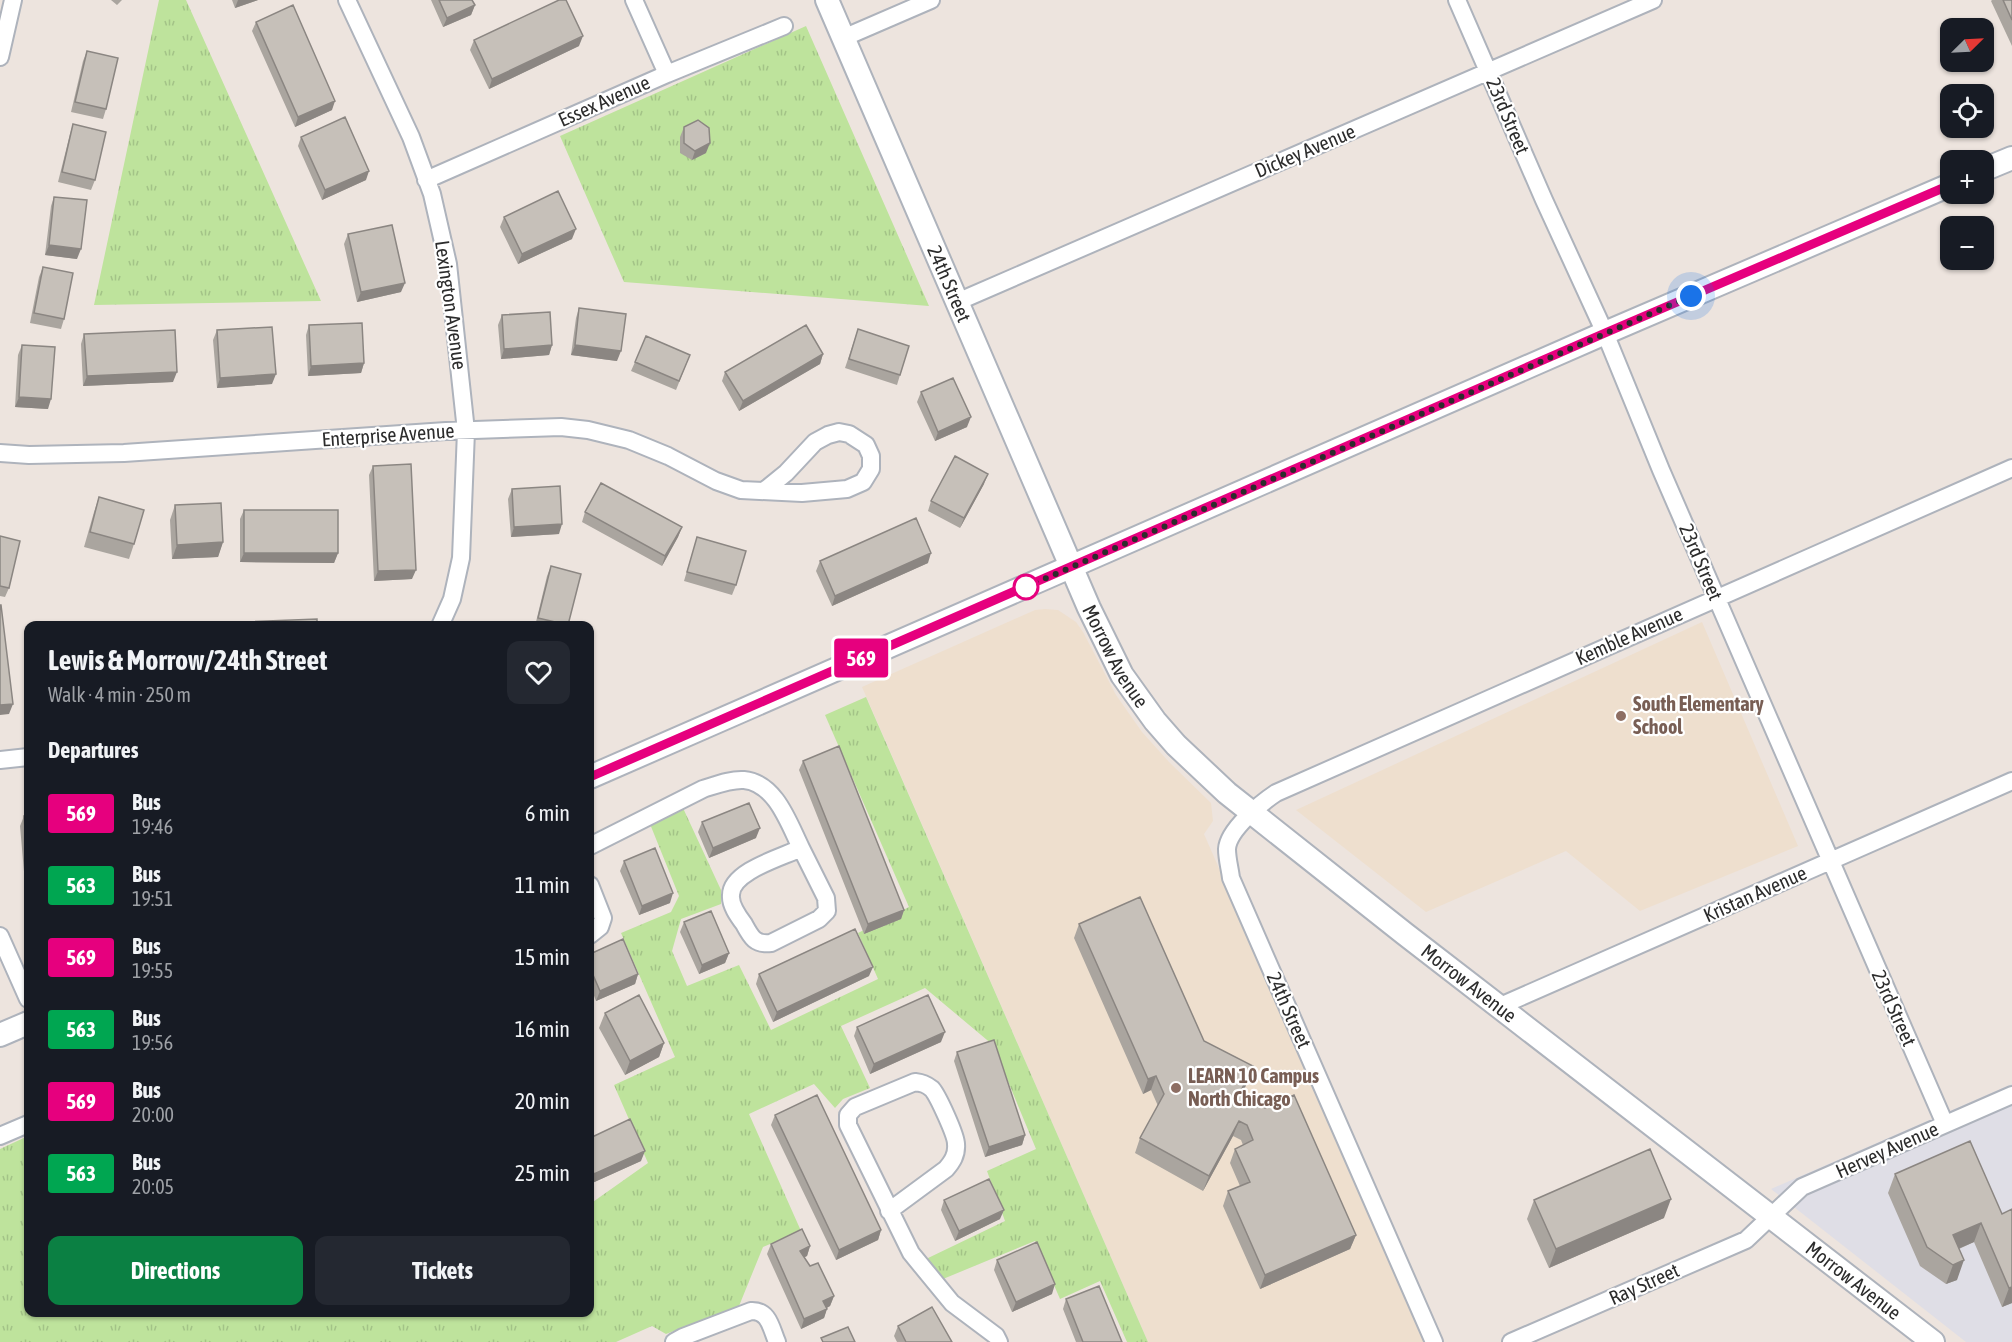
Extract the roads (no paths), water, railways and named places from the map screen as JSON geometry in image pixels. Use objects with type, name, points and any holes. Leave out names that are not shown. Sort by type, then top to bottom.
[{"type":"street","points":[[0,57],[13,0]]},
{"type":"street","name":"Lexington Avenue","points":[[347,0],[411,137],[432,194],[448,264],[466,430],[461,558],[452,599],[442,621]]},
{"type":"street","points":[[634,0],[667,74]]},
{"type":"street","name":"24th Street","points":[[827,0],[1071,567]]},
{"type":"street","points":[[843,38],[931,0]]},
{"type":"street","name":"23rd Street","points":[[1457,0],[1605,333],[1716,597],[1945,1124]]},
{"type":"street","name":"Dickey Avenue","points":[[957,302],[1653,0]]},
{"type":"street","name":"Essex Avenue","points":[[426,180],[667,74],[784,26]]},
{"type":"street","points":[[1994,165],[2012,158]]},
{"type":"street","points":[[594,775],[1940,188]]},
{"type":"street","name":"Enterprise Avenue","points":[[0,453],[28,455],[124,453],[466,430],[561,427],[588,430],[639,444],[741,490],[802,493],[847,489],[863,482],[871,470],[871,456],[866,445],[849,434],[839,432],[828,435],[815,442],[765,490]]},
{"type":"street","name":"Kemble Avenue","points":[[1250,812],[1276,793],[2012,468]]},
{"type":"street","name":"Morrow Avenue","points":[[1071,567],[1122,675],[1176,745],[1227,793],[1933,1342]]},
{"type":"street","points":[[0,760],[24,757]]},
{"type":"street","points":[[594,844],[703,789],[744,780],[760,784],[774,798],[801,848],[826,898],[827,911],[819,920],[771,944],[762,944],[753,940],[735,910],[731,895],[734,883],[742,874],[801,848]]},
{"type":"street","name":"Kristan Avenue","points":[[1498,1006],[2012,781]]},
{"type":"street","name":"24th Street","points":[[1250,812],[1227,847],[1231,878],[1434,1342]]},
{"type":"street","points":[[594,895],[603,918],[600,927],[594,932]]},
{"type":"street","points":[[0,936],[24,990]]},
{"type":"street","points":[[0,1035],[24,1025]]},
{"type":"street","points":[[889,1210],[946,1169],[952,1162],[956,1151],[957,1141],[933,1091],[924,1083],[915,1082],[855,1107],[848,1115],[848,1125],[889,1210],[911,1253],[952,1302],[996,1336],[999,1342]]},
{"type":"street","name":"Hervey Avenue","points":[[1770,1216],[1803,1187],[2012,1095]]},
{"type":"street","points":[[0,1136],[24,1126]]},
{"type":"street","name":"Ray Street","points":[[1511,1342],[1746,1240],[1770,1216]]},
{"type":"street","points":[[674,1342],[751,1311],[758,1311],[766,1316],[774,1341]]},
{"type":"place","name":"South Elementary School","points":[[1621,716]]},
{"type":"place","name":"LEARN 10 Campus North Chicago","points":[[1176,1088]]}]
